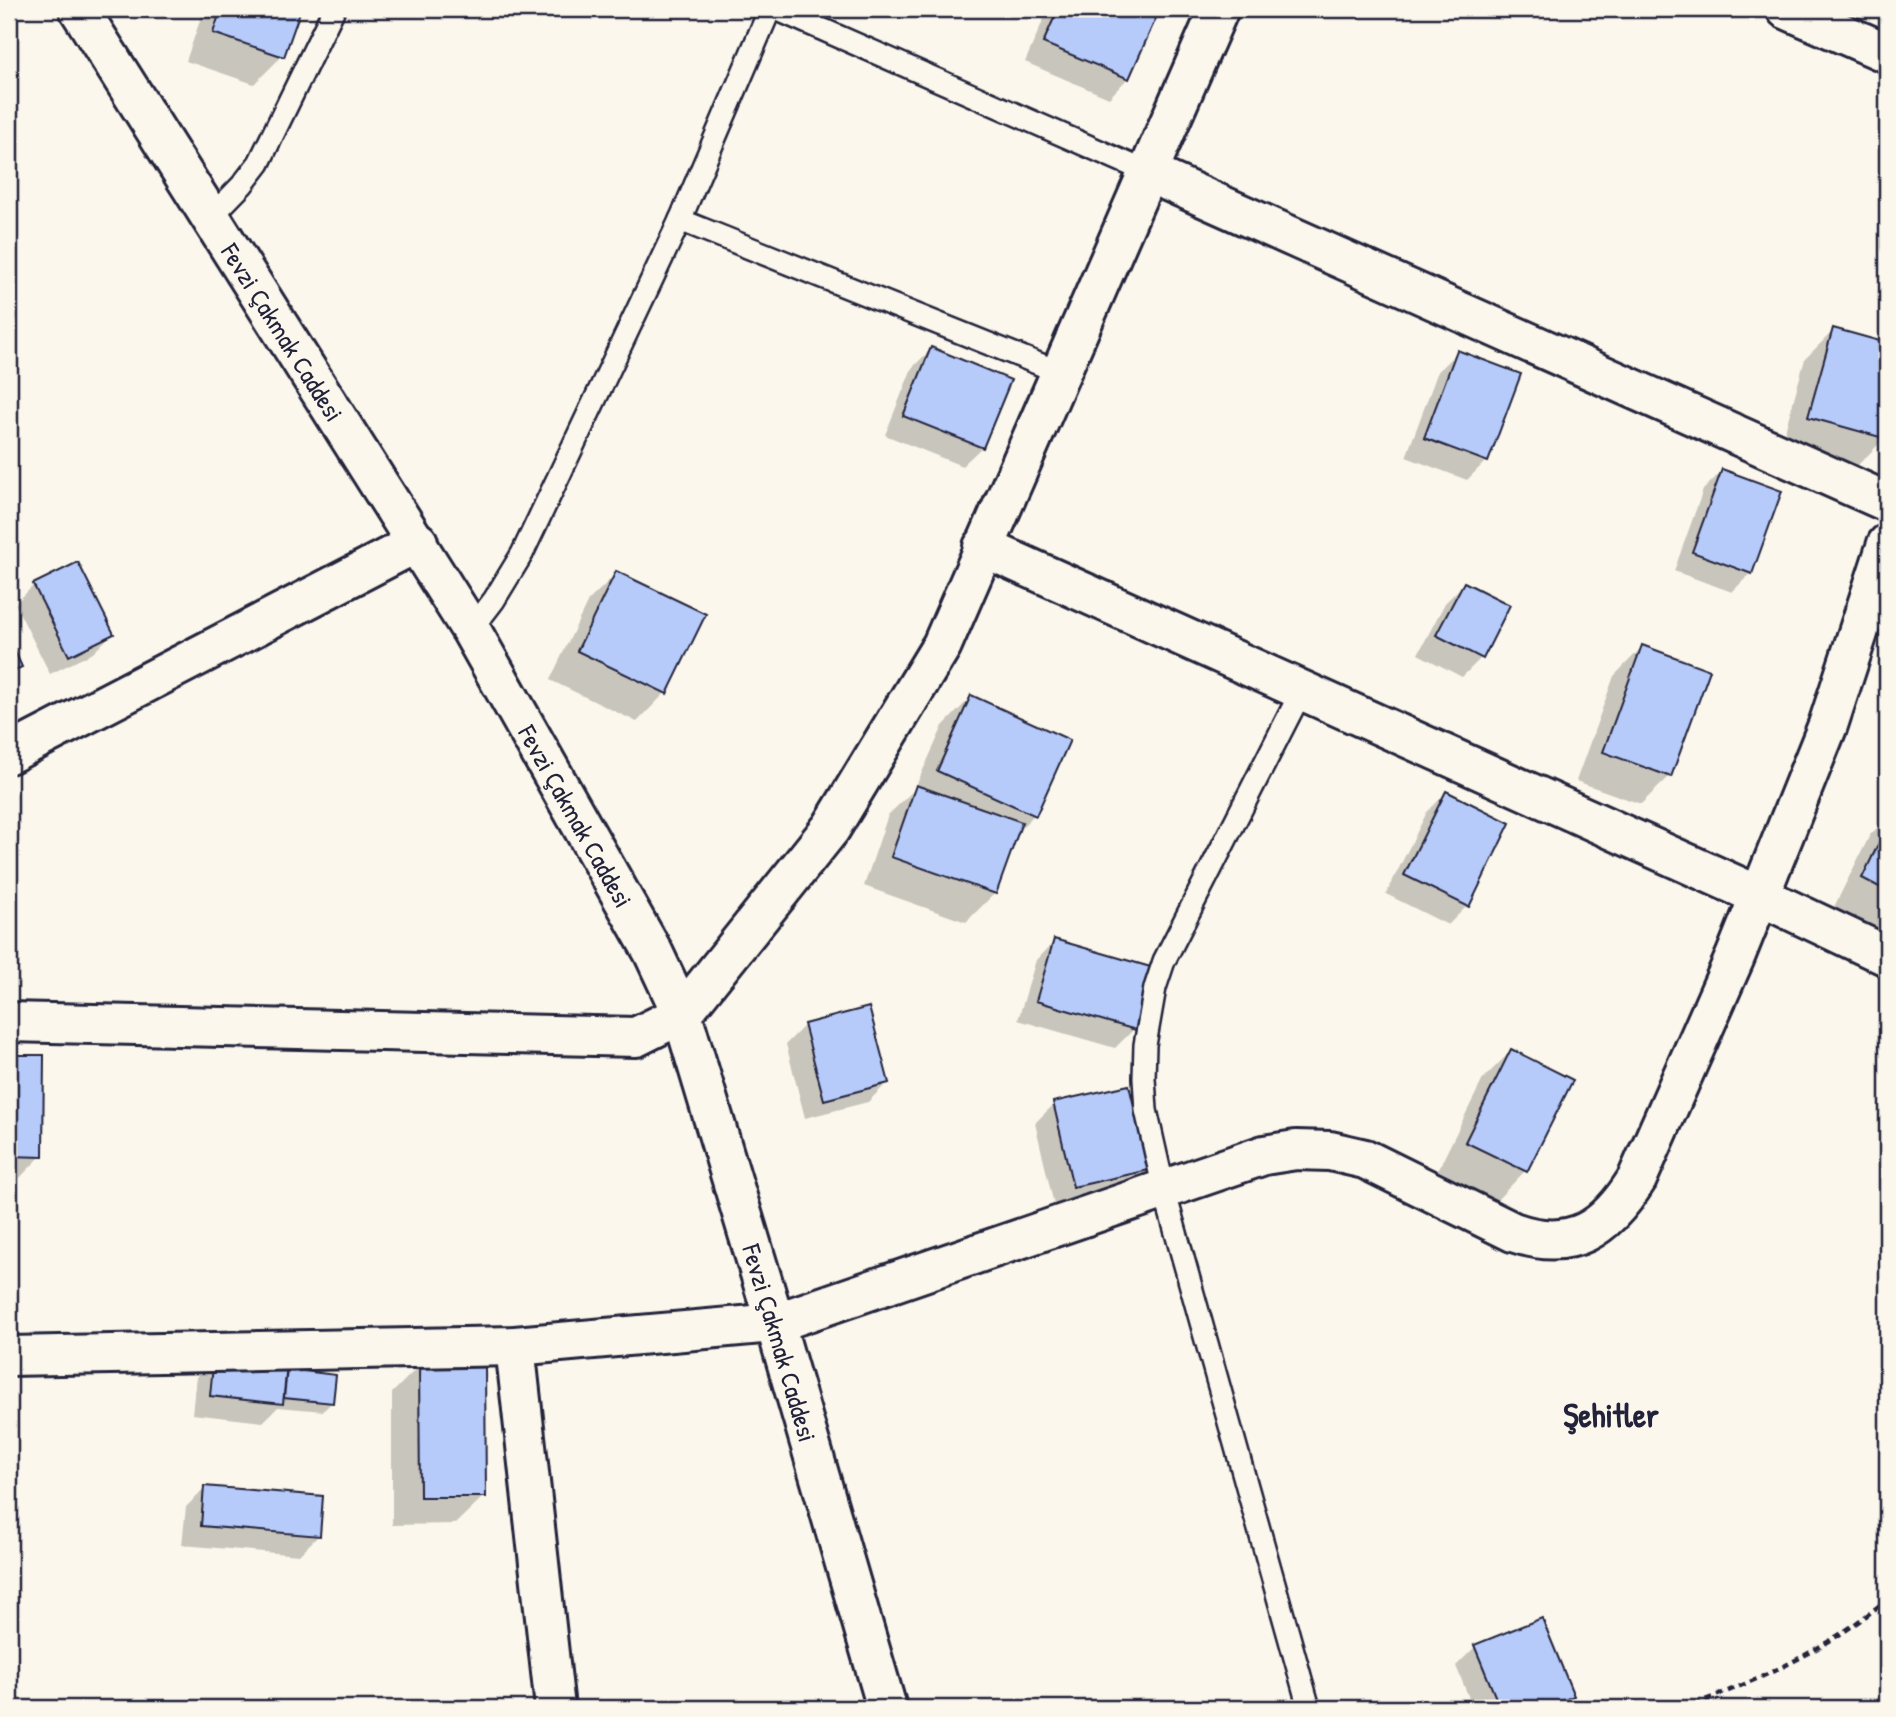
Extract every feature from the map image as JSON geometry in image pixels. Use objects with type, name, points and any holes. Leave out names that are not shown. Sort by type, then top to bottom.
[{"type":"street","name":"Fevzi Çakmak Caddesi","points":[[79,9],[418,542],[471,630],[653,951],[682,1014],[887,1708]]},
{"type":"street","points":[[9,1022],[636,1037],[682,1014],[831,828],[942,645],[1219,9]]},
{"type":"street","points":[[1786,9],[1887,53]]},
{"type":"street","points":[[1147,172],[1887,502]]},
{"type":"street","points":[[9,754],[418,542]]},
{"type":"street","points":[[9,1356],[515,1346],[775,1323],[1264,1156],[1296,1150],[1330,1151],[1364,1159],[1513,1232],[1534,1239],[1559,1241],[1581,1235],[1600,1223],[1622,1203],[1637,1179],[1735,957],[1828,725],[1887,544]]},
{"type":"street","points":[[983,547],[1760,896],[1887,956]]},
{"type":"street","points":[[515,1346],[555,1708]]},
{"type":"lane","points":[[211,217],[259,163],[334,9]]},
{"type":"lane","points":[[471,630],[494,600],[522,554],[680,220],[770,9]]},
{"type":"lane","points":[[776,9],[1147,172]]},
{"type":"lane","points":[[680,220],[1059,372]]},
{"type":"lane","points":[[1302,690],[1164,961],[1155,988],[1146,1036],[1144,1078],[1146,1110],[1164,1190],[1309,1708]]},
{"type":"path","points":[[1683,1708],[1760,1678],[1803,1657],[1843,1632],[1887,1599]]},
{"type":"building","points":[[221,9],[301,9],[284,57],[213,33]]},
{"type":"building","points":[[1058,9],[1135,9],[1156,18],[1129,79],[1043,43]]},
{"type":"building","points":[[1833,328],[1887,343],[1887,439],[1808,417]]},
{"type":"building","points":[[931,347],[1011,380],[983,448],[903,416]]},
{"type":"building","points":[[1457,350],[1521,374],[1488,462],[1424,438]]},
{"type":"building","points":[[1722,469],[1782,491],[1752,574],[1692,552]]},
{"type":"building","points":[[78,562],[114,634],[69,656],[33,584]]},
{"type":"building","points":[[616,571],[706,614],[667,694],[577,651]]},
{"type":"building","points":[[1464,582],[1510,605],[1483,659],[1436,635]]},
{"type":"building","points":[[9,638],[22,667],[9,673]]},
{"type":"building","points":[[1642,645],[1710,670],[1671,777],[1603,752]]},
{"type":"building","points":[[971,695],[1070,740],[1036,816],[937,771]]},
{"type":"building","points":[[916,785],[1022,822],[996,894],[891,857]]},
{"type":"building","points":[[1446,791],[1510,823],[1469,907],[1404,875]]},
{"type":"building","points":[[1887,826],[1887,891],[1862,878]]},
{"type":"building","points":[[1054,939],[1154,968],[1136,1030],[1036,1001]]},
{"type":"building","points":[[869,1007],[889,1083],[824,1100],[804,1024]]},
{"type":"building","points":[[1511,1049],[1573,1080],[1527,1172],[1465,1142]]},
{"type":"building","points":[[9,1055],[44,1055],[43,1157],[9,1156]]},
{"type":"building","points":[[1129,1085],[1149,1170],[1073,1187],[1053,1102]]},
{"type":"building","points":[[214,1356],[287,1364],[283,1404],[210,1396]]},
{"type":"building","points":[[419,1363],[485,1363],[486,1497],[420,1497]]},
{"type":"building","points":[[287,1369],[336,1375],[333,1403],[284,1398]]},
{"type":"building","points":[[204,1486],[323,1496],[320,1536],[201,1526]]},
{"type":"building","points":[[1542,1618],[1574,1696],[1545,1708],[1500,1708],[1474,1645]]},
{"type":"district","name":"Şehitler","points":[[1611,1415]]}]
